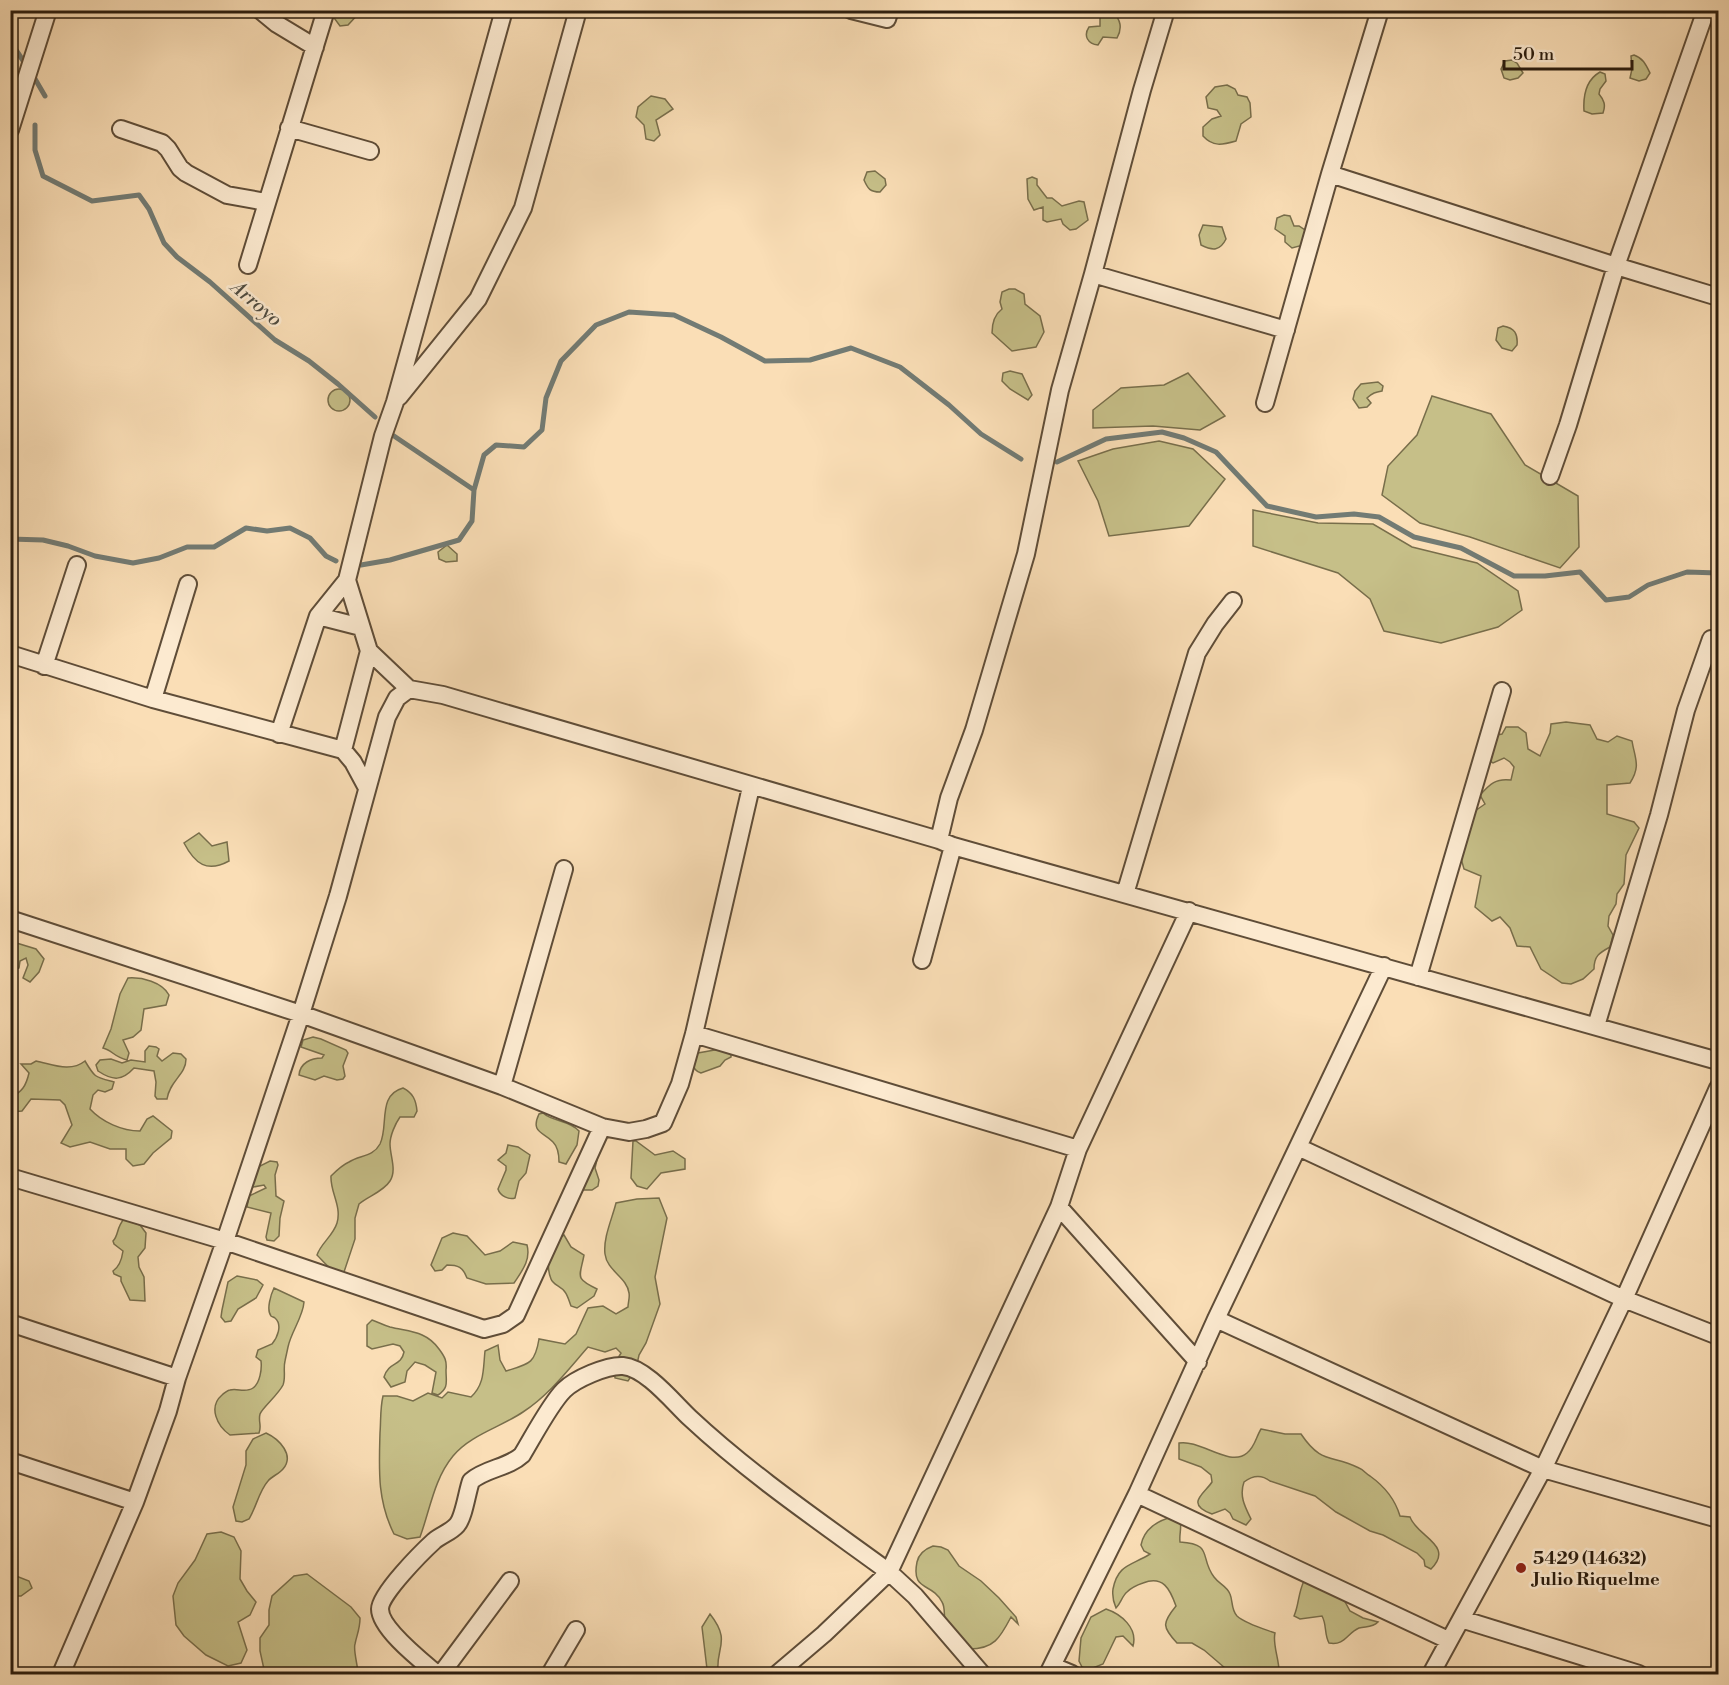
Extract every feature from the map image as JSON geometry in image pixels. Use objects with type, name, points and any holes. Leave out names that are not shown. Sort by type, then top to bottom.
[{"type":"street","points":[[11,127],[48,10]]},
{"type":"street","points":[[260,10],[315,47]]},
{"type":"street","points":[[248,265],[326,10]]},
{"type":"street","points":[[279,734],[318,616],[347,580],[383,436],[395,402],[504,10]]},
{"type":"street","points":[[395,402],[478,299],[523,208],[578,10]]},
{"type":"street","points":[[851,10],[887,19],[890,10]]},
{"type":"street","points":[[922,960],[946,843],[949,798],[974,730],[1026,554],[1058,399],[1166,10]]},
{"type":"street","points":[[1265,403],[1330,174],[1380,10]]},
{"type":"street","points":[[1550,476],[1568,425],[1616,266],[1708,12]]},
{"type":"street","points":[[289,128],[370,151]]},
{"type":"street","points":[[122,129],[162,143],[186,173],[227,195],[267,202]]},
{"type":"street","points":[[1330,174],[1719,297]]},
{"type":"street","points":[[1093,274],[1286,330]]},
{"type":"street","points":[[44,666],[77,565]]},
{"type":"street","points":[[347,580],[369,651],[409,689],[443,695],[946,843],[1719,1061]]},
{"type":"street","points":[[153,699],[188,584]]},
{"type":"street","points":[[1125,894],[1197,653],[1215,624],[1233,602]]},
{"type":"street","points":[[318,616],[361,627]]},
{"type":"street","points":[[1596,1026],[1659,815],[1686,710],[1711,639]]},
{"type":"street","points":[[343,750],[369,651]]},
{"type":"street","points":[[10,654],[153,699],[343,750],[353,762],[367,788]]},
{"type":"street","points":[[61,1674],[135,1502],[168,1411],[177,1378],[301,1014],[338,896],[387,717],[397,698],[409,689]]},
{"type":"street","points":[[1418,977],[1502,691]]},
{"type":"street","points":[[10,919],[301,1014],[502,1086],[602,1127],[629,1132],[646,1129],[663,1123],[680,1084],[694,1034],[751,786]]},
{"type":"street","points":[[502,1086],[564,869]]},
{"type":"street","points":[[777,1674],[824,1634],[889,1572],[1059,1207],[1078,1149],[1189,911]]},
{"type":"street","points":[[1072,1674],[1051,1670],[1137,1494],[1216,1319],[1384,966]]},
{"type":"street","points":[[694,1034],[1078,1149]]},
{"type":"street","points":[[1431,1674],[1543,1469],[1624,1299],[1719,1088]]},
{"type":"street","points":[[10,1177],[225,1241],[484,1329],[503,1324],[516,1315],[602,1127]]},
{"type":"street","points":[[1298,1147],[1624,1299],[1719,1336]]},
{"type":"street","points":[[1059,1207],[1198,1362]]},
{"type":"street","points":[[1216,1319],[1543,1469],[1719,1519]]},
{"type":"street","points":[[10,1323],[177,1378]]},
{"type":"street","points":[[510,1581],[439,1674],[404,1647],[382,1617],[380,1609],[382,1601],[403,1572],[436,1540],[457,1525],[471,1481],[494,1467],[516,1460],[522,1455],[564,1390],[602,1369],[623,1366],[634,1368],[647,1375],[695,1423],[748,1467],[889,1572],[915,1596],[982,1674]]},
{"type":"street","points":[[10,1461],[135,1502]]},
{"type":"street","points":[[1137,1494],[1448,1640]]},
{"type":"street","points":[[1461,1619],[1639,1674]]},
{"type":"street","points":[[550,1674],[576,1630]]},
{"type":"shaded area","points":[[329,11],[361,11],[348,25],[340,26]]},
{"type":"shaded area","points":[[1102,11],[1113,11],[1119,21],[1120,30],[1117,38],[1103,37],[1098,45],[1089,41],[1086,33],[1089,27],[1100,26]]},
{"type":"shaded area","points":[[1634,55],[1642,60],[1649,70],[1650,73],[1646,79],[1639,81],[1630,78],[1631,56]]},
{"type":"shaded area","points":[[1512,60],[1517,63],[1523,73],[1518,78],[1510,80],[1504,78],[1501,69],[1505,61]]},
{"type":"shaded area","points":[[1600,72],[1605,74],[1606,81],[1599,94],[1604,103],[1604,110],[1603,113],[1592,114],[1584,111],[1584,99],[1591,79]]},
{"type":"shaded area","points":[[1227,85],[1235,89],[1238,95],[1247,97],[1251,117],[1241,124],[1236,141],[1214,143],[1203,136],[1203,127],[1212,119],[1221,116],[1217,110],[1208,108],[1206,97],[1215,87]]},
{"type":"shaded area","points":[[651,96],[665,99],[673,109],[656,120],[660,135],[654,141],[646,139],[644,125],[636,117],[638,107]]},
{"type":"shaded area","points":[[875,171],[885,179],[886,185],[880,192],[870,189],[864,180],[867,172]]},
{"type":"shaded area","points":[[1032,177],[1037,179],[1037,185],[1047,198],[1052,198],[1062,206],[1079,201],[1084,202],[1088,220],[1076,229],[1070,230],[1061,219],[1047,222],[1043,220],[1043,207],[1034,210],[1028,199],[1027,179]]},
{"type":"shaded area","points":[[1284,215],[1290,216],[1294,226],[1305,230],[1307,244],[1292,248],[1285,242],[1285,236],[1275,229],[1277,218]]},
{"type":"shaded area","points":[[1203,225],[1222,227],[1226,239],[1219,248],[1213,249],[1201,245],[1199,235]]},
{"type":"shaded area","points":[[1015,289],[1024,294],[1025,304],[1040,316],[1044,332],[1036,347],[1012,351],[992,333],[994,320],[1002,309],[1000,302],[1002,292]]},
{"type":"shaded area","points":[[1503,326],[1513,330],[1516,335],[1517,345],[1512,351],[1502,348],[1496,340],[1498,328]]},
{"type":"shaded area","points":[[1010,371],[1022,374],[1032,395],[1028,400],[1002,381],[1003,373]]},
{"type":"shaded area","points":[[1188,373],[1225,416],[1200,430],[1153,426],[1093,428],[1093,410],[1121,388],[1164,385]]},
{"type":"shaded area","points":[[1378,382],[1383,386],[1382,391],[1367,398],[1371,403],[1367,407],[1359,408],[1353,399],[1355,391],[1361,384]]},
{"type":"shaded area","points":[[339,389],[347,392],[350,400],[347,408],[339,411],[331,408],[328,400],[331,392]]},
{"type":"shaded area","points":[[1432,396],[1491,414],[1525,465],[1578,496],[1579,547],[1560,568],[1470,537],[1420,523],[1382,495],[1388,466],[1417,435]]},
{"type":"shaded area","points":[[1159,441],[1193,449],[1225,479],[1189,526],[1109,536],[1098,501],[1078,461],[1113,449]]},
{"type":"shaded area","points":[[1253,510],[1318,523],[1373,524],[1412,547],[1477,563],[1518,591],[1522,610],[1498,627],[1441,643],[1384,631],[1370,599],[1338,573],[1253,546]]},
{"type":"shaded area","points":[[447,545],[457,554],[457,561],[446,562],[439,559],[438,552]]},
{"type":"shaded area","points":[[1566,722],[1590,725],[1597,739],[1608,742],[1617,736],[1632,741],[1636,762],[1635,772],[1630,783],[1607,785],[1607,814],[1634,822],[1639,828],[1626,855],[1624,884],[1617,894],[1616,904],[1609,916],[1608,926],[1613,935],[1610,947],[1598,955],[1594,969],[1583,979],[1571,984],[1562,983],[1541,969],[1530,947],[1517,946],[1510,928],[1500,917],[1492,921],[1475,907],[1481,876],[1464,869],[1457,838],[1460,825],[1485,804],[1480,795],[1497,781],[1511,780],[1514,767],[1510,762],[1504,758],[1493,763],[1478,754],[1491,736],[1502,734],[1506,727],[1518,727],[1526,733],[1528,749],[1540,756],[1550,733],[1551,724]]},
{"type":"shaded area","points":[[199,833],[212,846],[227,842],[229,861],[221,865],[208,866],[197,861],[184,843]]},
{"type":"shaded area","points":[[10,941],[36,949],[44,959],[39,972],[30,982],[23,978],[28,965],[26,958],[20,961],[19,968],[11,971]]},
{"type":"shaded area","points":[[128,978],[151,981],[166,990],[169,995],[166,1005],[144,1009],[141,1030],[133,1037],[123,1040],[129,1053],[127,1060],[103,1048],[111,1029],[120,994]]},
{"type":"shaded area","points":[[313,1037],[346,1050],[348,1053],[343,1066],[345,1076],[343,1079],[337,1080],[324,1076],[315,1080],[299,1075],[301,1067],[307,1062],[322,1058],[324,1055],[301,1047],[303,1040]]},
{"type":"shaded area","points":[[149,1046],[159,1049],[157,1056],[162,1061],[173,1053],[181,1054],[186,1059],[167,1099],[157,1099],[155,1096],[154,1071],[134,1068],[121,1077],[113,1078],[98,1071],[96,1065],[100,1060],[111,1059],[122,1063],[131,1060],[145,1062],[145,1051]]},
{"type":"shaded area","points":[[720,1049],[731,1052],[731,1057],[720,1066],[701,1073],[695,1069],[693,1061],[698,1053]]},
{"type":"shaded area","points":[[36,1061],[67,1067],[79,1065],[85,1061],[96,1076],[114,1082],[112,1089],[105,1092],[98,1090],[93,1095],[90,1109],[95,1114],[106,1122],[133,1131],[140,1131],[147,1119],[153,1116],[172,1131],[171,1138],[144,1164],[133,1166],[126,1159],[126,1149],[110,1149],[90,1142],[70,1147],[61,1143],[72,1125],[65,1105],[60,1100],[31,1099],[22,1111],[11,1112],[11,1097],[23,1088],[29,1073],[21,1064],[31,1064]]},
{"type":"shaded area","points":[[403,1088],[413,1097],[417,1111],[414,1117],[400,1117],[396,1123],[390,1141],[392,1177],[383,1188],[359,1204],[355,1218],[355,1239],[344,1272],[336,1271],[317,1255],[337,1223],[338,1211],[331,1176],[344,1165],[370,1154],[377,1148],[383,1137],[385,1112],[390,1097]]},
{"type":"shaded area","points":[[543,1113],[579,1131],[577,1145],[566,1164],[559,1162],[555,1144],[537,1129],[539,1114]]},
{"type":"shaded area","points":[[633,1141],[655,1155],[673,1151],[685,1159],[685,1169],[661,1173],[647,1189],[637,1186],[631,1178]]},
{"type":"shaded area","points":[[508,1145],[518,1147],[530,1155],[526,1173],[519,1181],[515,1198],[508,1198],[498,1189],[506,1166],[498,1160],[506,1153]]},
{"type":"shaded area","points":[[600,1147],[595,1168],[599,1180],[598,1186],[592,1190],[582,1190]]},
{"type":"shaded area","points":[[270,1161],[277,1162],[276,1196],[284,1201],[279,1236],[274,1241],[267,1240],[266,1237],[271,1213],[247,1207],[249,1196],[266,1188],[264,1185],[248,1188],[260,1166]]},
{"type":"shaded area","points":[[659,1198],[667,1218],[655,1277],[660,1304],[646,1343],[639,1355],[636,1369],[628,1381],[615,1378],[614,1365],[621,1353],[616,1348],[605,1352],[588,1347],[541,1398],[514,1417],[468,1442],[453,1456],[441,1475],[420,1537],[407,1539],[394,1534],[384,1509],[380,1484],[379,1459],[383,1396],[397,1396],[413,1401],[428,1393],[442,1398],[448,1392],[471,1397],[481,1381],[485,1351],[498,1345],[500,1360],[506,1371],[514,1369],[530,1362],[539,1339],[565,1344],[576,1334],[588,1308],[603,1306],[616,1314],[628,1307],[627,1287],[609,1265],[605,1254],[608,1228],[616,1203]]},
{"type":"shaded area","points":[[124,1219],[140,1225],[146,1233],[145,1248],[138,1257],[139,1267],[144,1277],[145,1301],[130,1300],[121,1277],[113,1271],[120,1262],[123,1251],[113,1241]]},
{"type":"shaded area","points":[[453,1233],[467,1236],[485,1255],[500,1251],[513,1242],[527,1245],[528,1256],[523,1270],[514,1283],[486,1284],[467,1278],[460,1267],[454,1265],[447,1265],[442,1270],[435,1271],[431,1265],[442,1238]]},
{"type":"shaded area","points":[[564,1235],[571,1247],[584,1255],[580,1276],[597,1289],[594,1296],[577,1308],[571,1306],[566,1294],[552,1281],[549,1273],[552,1248],[555,1242]]},
{"type":"shaded area","points":[[237,1276],[257,1280],[263,1285],[256,1298],[238,1309],[231,1321],[225,1322],[221,1317],[228,1282]]},
{"type":"shaded area","points":[[274,1288],[304,1302],[302,1313],[288,1347],[283,1385],[260,1414],[259,1433],[230,1435],[218,1422],[216,1405],[223,1394],[228,1391],[250,1389],[257,1383],[261,1364],[256,1357],[258,1350],[272,1344],[278,1331],[279,1324],[271,1316],[269,1310]]},
{"type":"shaded area","points":[[372,1320],[423,1335],[434,1343],[446,1362],[446,1384],[442,1392],[438,1395],[432,1393],[436,1372],[415,1362],[407,1371],[405,1382],[391,1387],[384,1377],[389,1368],[400,1360],[404,1352],[400,1346],[393,1344],[372,1349],[367,1346],[367,1325]]},
{"type":"shaded area","points":[[1261,1429],[1285,1434],[1301,1434],[1308,1444],[1321,1455],[1359,1468],[1375,1480],[1392,1499],[1400,1516],[1410,1517],[1437,1547],[1439,1554],[1431,1569],[1425,1566],[1424,1560],[1417,1553],[1336,1512],[1315,1496],[1260,1476],[1244,1482],[1242,1497],[1251,1519],[1246,1525],[1233,1519],[1225,1509],[1212,1514],[1199,1506],[1199,1498],[1212,1482],[1211,1475],[1201,1467],[1179,1459],[1179,1443],[1196,1445],[1224,1455],[1240,1457],[1252,1448]]},
{"type":"shaded area","points":[[266,1433],[284,1448],[286,1464],[265,1485],[249,1519],[242,1522],[236,1521],[233,1507],[246,1465],[246,1451],[253,1439]]},
{"type":"shaded area","points":[[1173,1517],[1180,1520],[1180,1542],[1191,1543],[1202,1549],[1214,1577],[1229,1591],[1237,1616],[1250,1624],[1275,1633],[1274,1642],[1279,1674],[1232,1674],[1204,1650],[1192,1643],[1177,1643],[1166,1629],[1166,1621],[1176,1606],[1168,1589],[1161,1582],[1150,1581],[1134,1587],[1125,1594],[1116,1608],[1113,1592],[1118,1575],[1126,1567],[1150,1554],[1144,1551],[1141,1545],[1148,1530],[1162,1520]]},
{"type":"shaded area","points":[[221,1532],[234,1537],[241,1551],[240,1579],[256,1602],[250,1615],[238,1622],[247,1650],[241,1663],[228,1666],[206,1655],[184,1636],[176,1625],[173,1596],[178,1583],[195,1560],[207,1534]]},
{"type":"shaded area","points":[[933,1546],[948,1550],[959,1566],[981,1581],[999,1598],[1016,1617],[1018,1624],[1011,1617],[995,1641],[985,1647],[969,1649],[946,1625],[943,1604],[938,1596],[920,1583],[917,1578],[919,1556]]},
{"type":"shaded area","points":[[11,1574],[29,1581],[32,1588],[21,1596],[11,1596]]},
{"type":"shaded area","points":[[307,1574],[351,1607],[360,1618],[355,1647],[358,1674],[265,1674],[260,1638],[269,1625],[272,1596],[294,1576]]},
{"type":"shaded area","points":[[1304,1581],[1343,1598],[1350,1611],[1378,1622],[1355,1630],[1339,1643],[1329,1643],[1322,1616],[1300,1619],[1294,1616]]},
{"type":"shaded area","points":[[1106,1609],[1117,1614],[1131,1628],[1133,1646],[1123,1636],[1116,1637],[1103,1664],[1088,1670],[1082,1667],[1079,1661],[1081,1638],[1091,1617]]},
{"type":"shaded area","points":[[710,1614],[717,1624],[721,1638],[718,1674],[699,1674],[707,1669],[702,1627]]},
{"type":"waterway","points":[[10,41],[26,65]]},
{"type":"waterway","points":[[31,72],[45,96]]},
{"type":"waterway","name":"Arroyo","points":[[35,125],[35,150],[43,176],[92,201],[139,195],[149,209],[164,243],[177,257],[210,282],[275,340],[309,361],[375,417]]},
{"type":"waterway","points":[[361,565],[390,560],[459,540],[472,521],[474,490],[484,455],[496,445],[524,447],[542,430],[546,398],[561,361],[596,325],[629,312],[674,315],[765,361],[810,360],[851,348],[900,367],[949,405],[981,434],[1021,459]]},
{"type":"waterway","points":[[1057,462],[1106,439],[1162,432],[1184,438],[1216,452],[1267,506],[1316,517],[1354,514],[1379,517],[1414,537],[1461,548],[1514,576],[1545,576],[1580,572],[1606,600],[1629,597],[1648,585],[1687,572],[1718,573]]},
{"type":"waterway","name":"Arroyo","points":[[394,436],[474,490]]},
{"type":"waterway","points":[[10,539],[43,540],[95,556],[133,563],[159,558],[187,547],[214,547],[246,528],[267,531],[290,528],[310,538],[326,556],[336,561]]},
{"type":"place","name":"5429 (14632) Julio Riquelme","points":[[1521,1568]]}]
